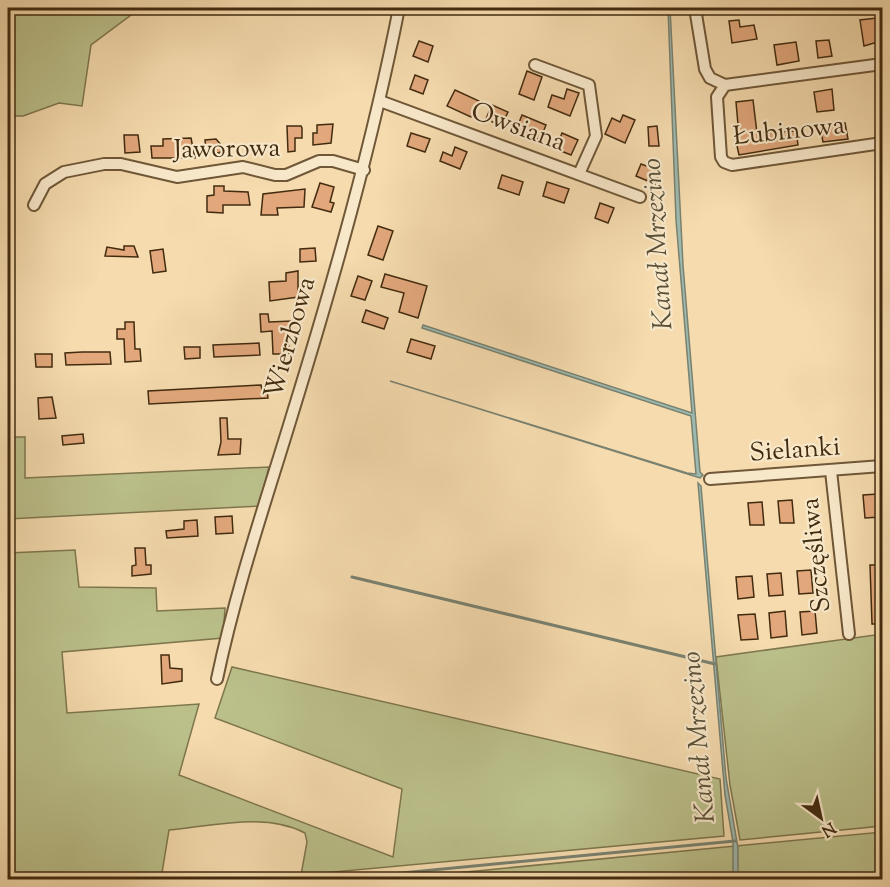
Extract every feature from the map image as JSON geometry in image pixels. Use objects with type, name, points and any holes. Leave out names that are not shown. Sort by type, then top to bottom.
[{"type":"street","name":"Wierzbowa","points":[[217,679],[245,568],[364,170],[399,8]]},
{"type":"street","points":[[695,8],[705,69],[710,78],[725,85]]},
{"type":"street","name":"Łubinowa","points":[[882,64],[725,85],[717,97],[721,156],[724,162],[732,165],[882,143]]},
{"type":"street","points":[[535,65],[589,86],[596,136],[579,174]]},
{"type":"street","name":"Owsiana","points":[[380,101],[640,197]]},
{"type":"street","name":"Jaworowa","points":[[34,205],[45,184],[64,172],[104,164],[121,164],[177,177],[243,167],[275,175],[286,175],[319,161],[333,161],[364,170]]},
{"type":"street","name":"Sielanki","points":[[710,479],[882,466]]},
{"type":"street","name":"Szczęśliwa","points":[[831,471],[849,634]]},
{"type":"green space","points":[[8,8],[133,8],[131,15],[91,45],[82,106],[59,103],[23,116],[8,116]]},
{"type":"green space","points":[[8,437],[25,437],[25,478],[269,467],[259,506],[8,519]]},
{"type":"green space","points":[[75,550],[79,587],[156,588],[157,611],[225,608],[223,638],[62,652],[67,713],[199,704],[179,775],[393,857],[402,789],[215,718],[232,667],[720,779],[724,836],[301,875],[307,842],[305,833],[273,823],[239,822],[169,830],[161,879],[8,880],[8,553]]},
{"type":"green space","points":[[882,634],[882,826],[740,840],[730,785],[716,657]]},
{"type":"green space","points":[[882,832],[882,879],[392,879]]},
{"type":"water","points":[[668,8],[670,8],[683,265],[700,472],[703,475],[700,478],[390,381],[696,474],[691,416],[422,328],[423,325],[692,413],[676,220]]},
{"type":"water","points":[[698,483],[701,486],[726,778],[738,848],[738,879],[733,879],[733,842],[725,795]]},
{"type":"building","points":[[877,18],[881,41],[864,46],[860,20]]},
{"type":"building","points":[[739,20],[740,27],[754,25],[757,39],[732,43],[729,21]]},
{"type":"building","points":[[829,40],[832,56],[818,58],[816,41]]},
{"type":"building","points":[[419,41],[433,46],[428,62],[413,56]]},
{"type":"building","points":[[796,42],[799,61],[777,65],[774,45]]},
{"type":"building","points":[[527,71],[542,77],[534,100],[519,94]]},
{"type":"building","points":[[415,75],[428,80],[423,94],[410,89]]},
{"type":"building","points":[[567,89],[579,93],[570,116],[548,107],[552,95],[564,99]]},
{"type":"building","points":[[832,89],[834,110],[817,112],[814,92]]},
{"type":"building","points":[[455,90],[479,101],[471,117],[447,106]]},
{"type":"building","points":[[753,100],[757,133],[796,131],[798,145],[739,155],[735,137],[739,136],[736,102]]},
{"type":"building","points":[[492,105],[508,112],[501,126],[486,119]]},
{"type":"building","points":[[522,115],[546,125],[540,140],[516,130]]},
{"type":"building","points":[[623,115],[635,120],[625,143],[605,134],[612,118],[620,122]]},
{"type":"building","points":[[845,123],[848,139],[823,142],[820,126]]},
{"type":"building","points":[[333,124],[331,143],[313,145],[313,133],[317,133],[317,125]]},
{"type":"building","points":[[287,126],[301,126],[302,128],[302,138],[295,138],[295,151],[288,152]]},
{"type":"building","points":[[657,126],[659,146],[649,146],[648,127]]},
{"type":"building","points":[[411,133],[430,139],[425,152],[407,146]]},
{"type":"building","points":[[562,133],[578,140],[571,155],[556,149]]},
{"type":"building","points":[[124,135],[138,135],[140,152],[125,153]]},
{"type":"building","points":[[191,138],[195,158],[152,158],[151,146],[163,146],[163,139]]},
{"type":"building","points":[[216,139],[222,146],[220,153],[206,152],[205,140]]},
{"type":"building","points":[[455,147],[467,152],[460,169],[440,161],[443,152],[452,156]]},
{"type":"building","points":[[641,164],[660,171],[655,184],[636,176]]},
{"type":"building","points":[[502,175],[523,182],[519,195],[498,188]]},
{"type":"building","points":[[547,182],[569,189],[564,203],[543,196]]},
{"type":"building","points":[[320,183],[334,187],[330,202],[334,203],[331,212],[312,207]]},
{"type":"building","points":[[214,186],[224,186],[224,191],[248,192],[250,205],[223,205],[223,213],[207,212],[207,196],[214,195]]},
{"type":"building","points":[[305,189],[304,207],[277,208],[278,215],[261,215],[263,194]]},
{"type":"building","points":[[600,203],[614,208],[608,223],[595,218]]},
{"type":"building","points":[[378,226],[393,231],[383,260],[368,255]]},
{"type":"building","points":[[124,246],[134,246],[138,257],[105,256],[107,247],[124,250]]},
{"type":"building","points":[[315,248],[316,261],[300,262],[300,249]]},
{"type":"building","points":[[163,249],[166,271],[153,273],[150,251]]},
{"type":"building","points":[[298,271],[298,297],[270,301],[269,282],[286,281],[286,273]]},
{"type":"building","points":[[385,274],[427,286],[418,318],[399,312],[404,293],[381,287]]},
{"type":"building","points":[[358,276],[372,281],[365,300],[351,296]]},
{"type":"building","points":[[366,310],[388,318],[384,329],[362,322]]},
{"type":"building","points":[[260,314],[268,314],[269,322],[292,321],[292,330],[288,330],[289,354],[273,354],[272,331],[261,332]]},
{"type":"building","points":[[125,322],[134,322],[135,349],[140,349],[141,361],[125,362],[124,339],[117,339],[117,329],[125,329]]},
{"type":"building","points":[[411,339],[435,346],[431,359],[407,352]]},
{"type":"building","points":[[259,343],[260,355],[214,357],[213,345]]},
{"type":"building","points":[[184,347],[200,347],[200,358],[185,359]]},
{"type":"building","points":[[110,352],[111,364],[66,365],[65,353]]},
{"type":"building","points":[[35,354],[52,354],[52,367],[36,367]]},
{"type":"building","points":[[261,385],[262,390],[267,390],[268,398],[149,404],[148,391]]},
{"type":"building","points":[[52,397],[56,418],[39,419],[38,398]]},
{"type":"building","points":[[220,418],[227,418],[228,439],[241,439],[240,454],[218,455],[221,442]]},
{"type":"building","points":[[83,434],[84,443],[63,445],[62,436]]},
{"type":"building","points":[[878,494],[880,517],[865,518],[863,495]]},
{"type":"building","points":[[792,500],[794,523],[780,523],[778,501]]},
{"type":"building","points":[[762,502],[764,525],[750,525],[748,503]]},
{"type":"building","points":[[232,516],[233,533],[216,534],[215,517]]},
{"type":"building","points":[[197,520],[198,536],[167,538],[166,531],[184,529],[184,521]]},
{"type":"building","points":[[135,548],[145,548],[146,565],[151,565],[151,574],[132,576],[132,566],[136,565]]},
{"type":"building","points":[[870,565],[882,565],[882,624],[872,624]]},
{"type":"building","points":[[811,570],[813,593],[799,594],[797,571]]},
{"type":"building","points":[[781,573],[783,595],[769,596],[767,574]]},
{"type":"building","points":[[752,576],[754,597],[738,599],[736,577]]},
{"type":"building","points":[[785,611],[787,636],[771,638],[769,613]]},
{"type":"building","points":[[815,611],[817,633],[802,635],[800,612]]},
{"type":"building","points":[[755,614],[758,639],[741,640],[738,615]]},
{"type":"building","points":[[161,655],[169,655],[170,668],[182,669],[182,681],[162,684]]},
{"type":"waterway","name":"Kanał Mrzezino","points":[[352,577],[715,664]]},
{"type":"waterway","points":[[329,880],[735,841]]}]
